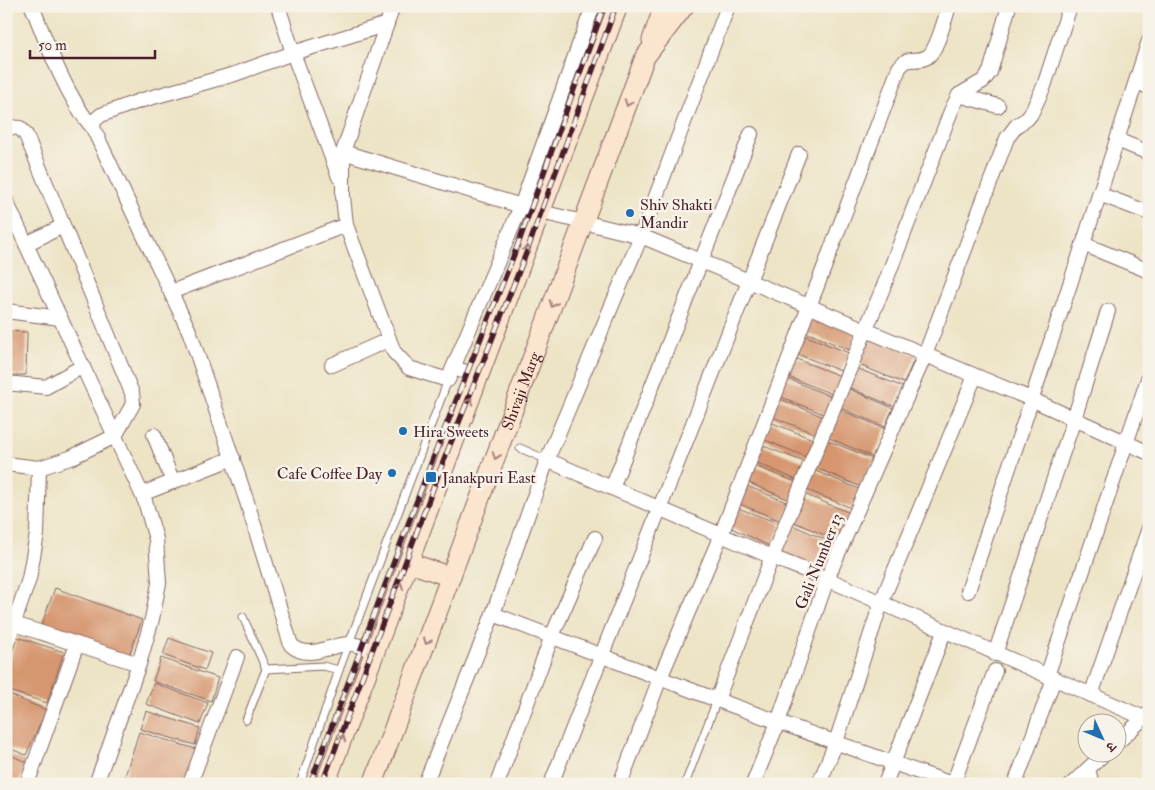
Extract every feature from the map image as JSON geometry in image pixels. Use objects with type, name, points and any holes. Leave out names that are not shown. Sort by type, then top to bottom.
[{"type":"main road","points":[[325,784],[410,563],[618,6]]},
{"type":"main road","points":[[645,57],[664,6]]},
{"type":"main road","name":"Shivaji Marg","points":[[373,784],[645,57],[684,6]]},
{"type":"main road","points":[[410,563],[451,577]]},
{"type":"street","points":[[32,6],[76,104],[93,128],[95,136],[172,292],[190,333],[233,458],[291,645],[297,651],[309,653],[350,643],[375,652]]},
{"type":"street","points":[[278,6],[343,187]]},
{"type":"street","points":[[393,6],[343,152],[346,225],[394,352],[409,368],[479,376]]},
{"type":"street","points":[[450,374],[521,206],[593,6]]},
{"type":"street","points":[[425,784],[493,614],[547,460],[641,236],[728,6]]},
{"type":"street","points":[[620,784],[660,678],[721,535],[899,68],[903,62],[910,59],[919,60],[926,58],[931,54],[949,6]]},
{"type":"street","points":[[717,700],[772,557],[866,329],[959,95],[983,81],[990,72],[1009,6]]},
{"type":"street","name":"Gali Number 13","points":[[753,784],[778,722],[827,579],[925,355],[1007,138],[1017,125],[1031,114],[1052,62],[1070,6]]},
{"type":"street","points":[[93,128],[94,121],[101,115],[139,101],[235,74],[293,52],[387,24]]},
{"type":"street","points":[[968,591],[1149,41]]},
{"type":"street","points":[[1136,82],[1149,87]]},
{"type":"street","points":[[959,95],[998,106]]},
{"type":"street","points":[[6,128],[20,128],[26,135],[132,393],[133,404],[115,436],[70,458],[39,468],[6,464]]},
{"type":"street","points":[[612,488],[751,134]]},
{"type":"street","points":[[1117,140],[1149,153]]},
{"type":"street","points":[[343,152],[541,212],[641,236],[1031,399],[1149,453]]},
{"type":"street","points":[[551,784],[799,154]]},
{"type":"street","points":[[1100,194],[1149,213]]},
{"type":"street","points":[[6,200],[142,494],[156,539],[159,583],[152,619],[139,664],[96,784]]},
{"type":"street","points":[[172,292],[346,225]]},
{"type":"street","points":[[26,244],[63,226]]},
{"type":"street","points":[[1083,244],[1149,272]]},
{"type":"street","points":[[6,311],[60,318]]},
{"type":"street","points":[[995,654],[1074,419],[1108,311]]},
{"type":"street","points":[[332,365],[388,340]]},
{"type":"street","points":[[6,383],[46,388],[83,366]]},
{"type":"street","points":[[819,784],[836,742],[881,603],[975,376]]},
{"type":"street","points":[[1015,784],[1149,376]]},
{"type":"street","points":[[154,435],[173,482]]},
{"type":"street","points":[[142,494],[233,458]]},
{"type":"street","points":[[547,460],[827,579],[995,654],[1146,716],[1128,733]]},
{"type":"street","points":[[6,646],[29,579],[37,534],[39,468]]},
{"type":"street","points":[[1091,695],[1149,528]]},
{"type":"street","points":[[497,784],[552,636],[594,538]]},
{"type":"street","points":[[493,614],[717,700],[953,784],[995,671]]},
{"type":"street","points":[[14,624],[139,664]]},
{"type":"street","points":[[885,784],[944,632]]},
{"type":"street","points":[[27,784],[77,644]]},
{"type":"street","points":[[190,784],[238,657]]},
{"type":"street","points":[[1072,784],[1095,762]]},
{"type":"street","points":[[1088,769],[1092,784]]},
{"type":"lane","points":[[300,784],[339,670],[450,374]]},
{"type":"lane","points":[[520,448],[547,460]]},
{"type":"lane","points":[[243,617],[266,669],[246,720]]},
{"type":"lane","points":[[266,669],[323,666],[339,670]]},
{"type":"lane","points":[[685,784],[717,700]]},
{"type":"building","points":[[813,313],[857,331],[850,350],[805,332]]},
{"type":"building","points":[[6,331],[27,332],[26,375],[6,375]]},
{"type":"building","points":[[804,335],[849,353],[841,371],[797,354]]},
{"type":"building","points":[[871,336],[916,355],[904,383],[859,365]]},
{"type":"building","points":[[794,358],[843,377],[835,395],[786,376]]},
{"type":"building","points":[[856,368],[903,387],[895,407],[848,387]]},
{"type":"building","points":[[786,378],[835,398],[828,416],[779,396]]},
{"type":"building","points":[[847,388],[893,408],[885,427],[839,407]]},
{"type":"building","points":[[778,398],[826,418],[819,435],[770,416]]},
{"type":"building","points":[[839,409],[885,429],[873,457],[827,437]]},
{"type":"building","points":[[770,422],[815,440],[807,457],[765,440]]},
{"type":"building","points":[[827,440],[873,459],[861,487],[814,467]]},
{"type":"building","points":[[761,445],[807,463],[799,481],[755,462]]},
{"type":"building","points":[[755,466],[799,483],[792,501],[747,482]]},
{"type":"building","points":[[813,470],[859,489],[851,508],[805,489]]},
{"type":"building","points":[[742,484],[791,504],[783,522],[735,502]]},
{"type":"building","points":[[804,494],[850,513],[838,541],[792,521]]},
{"type":"building","points":[[735,507],[781,524],[772,547],[727,526]]},
{"type":"building","points":[[792,525],[838,545],[826,572],[780,553]]},
{"type":"building","points":[[55,588],[142,620],[128,658],[41,626]]},
{"type":"building","points":[[17,637],[64,652],[47,703],[6,690],[6,671]]},
{"type":"building","points":[[169,638],[211,653],[205,670],[163,655]]},
{"type":"building","points":[[161,658],[218,678],[211,701],[153,681]]},
{"type":"building","points":[[154,683],[208,703],[200,724],[146,704]]},
{"type":"building","points":[[6,693],[46,710],[26,755],[6,747]]},
{"type":"building","points":[[146,711],[200,728],[195,745],[140,729]]},
{"type":"building","points":[[139,732],[196,749],[185,784],[152,784],[125,776]]},
{"type":"building","points":[[6,753],[28,763],[18,784],[6,784]]},
{"type":"building","points":[[118,777],[138,783],[116,784]]},
{"type":"railway","points":[[310,784],[430,466],[517,247],[604,6]]},
{"type":"railway","points":[[322,784],[440,470],[527,251],[616,6]]},
{"type":"place","name":"Shiv Shakti Mandir","points":[[630,213]]},
{"type":"place","name":"Hira Sweets","points":[[403,431]]},
{"type":"place","name":"Cafe Coffee Day","points":[[392,473]]},
{"type":"place","name":"Janakpuri East","points":[[431,477]]}]
